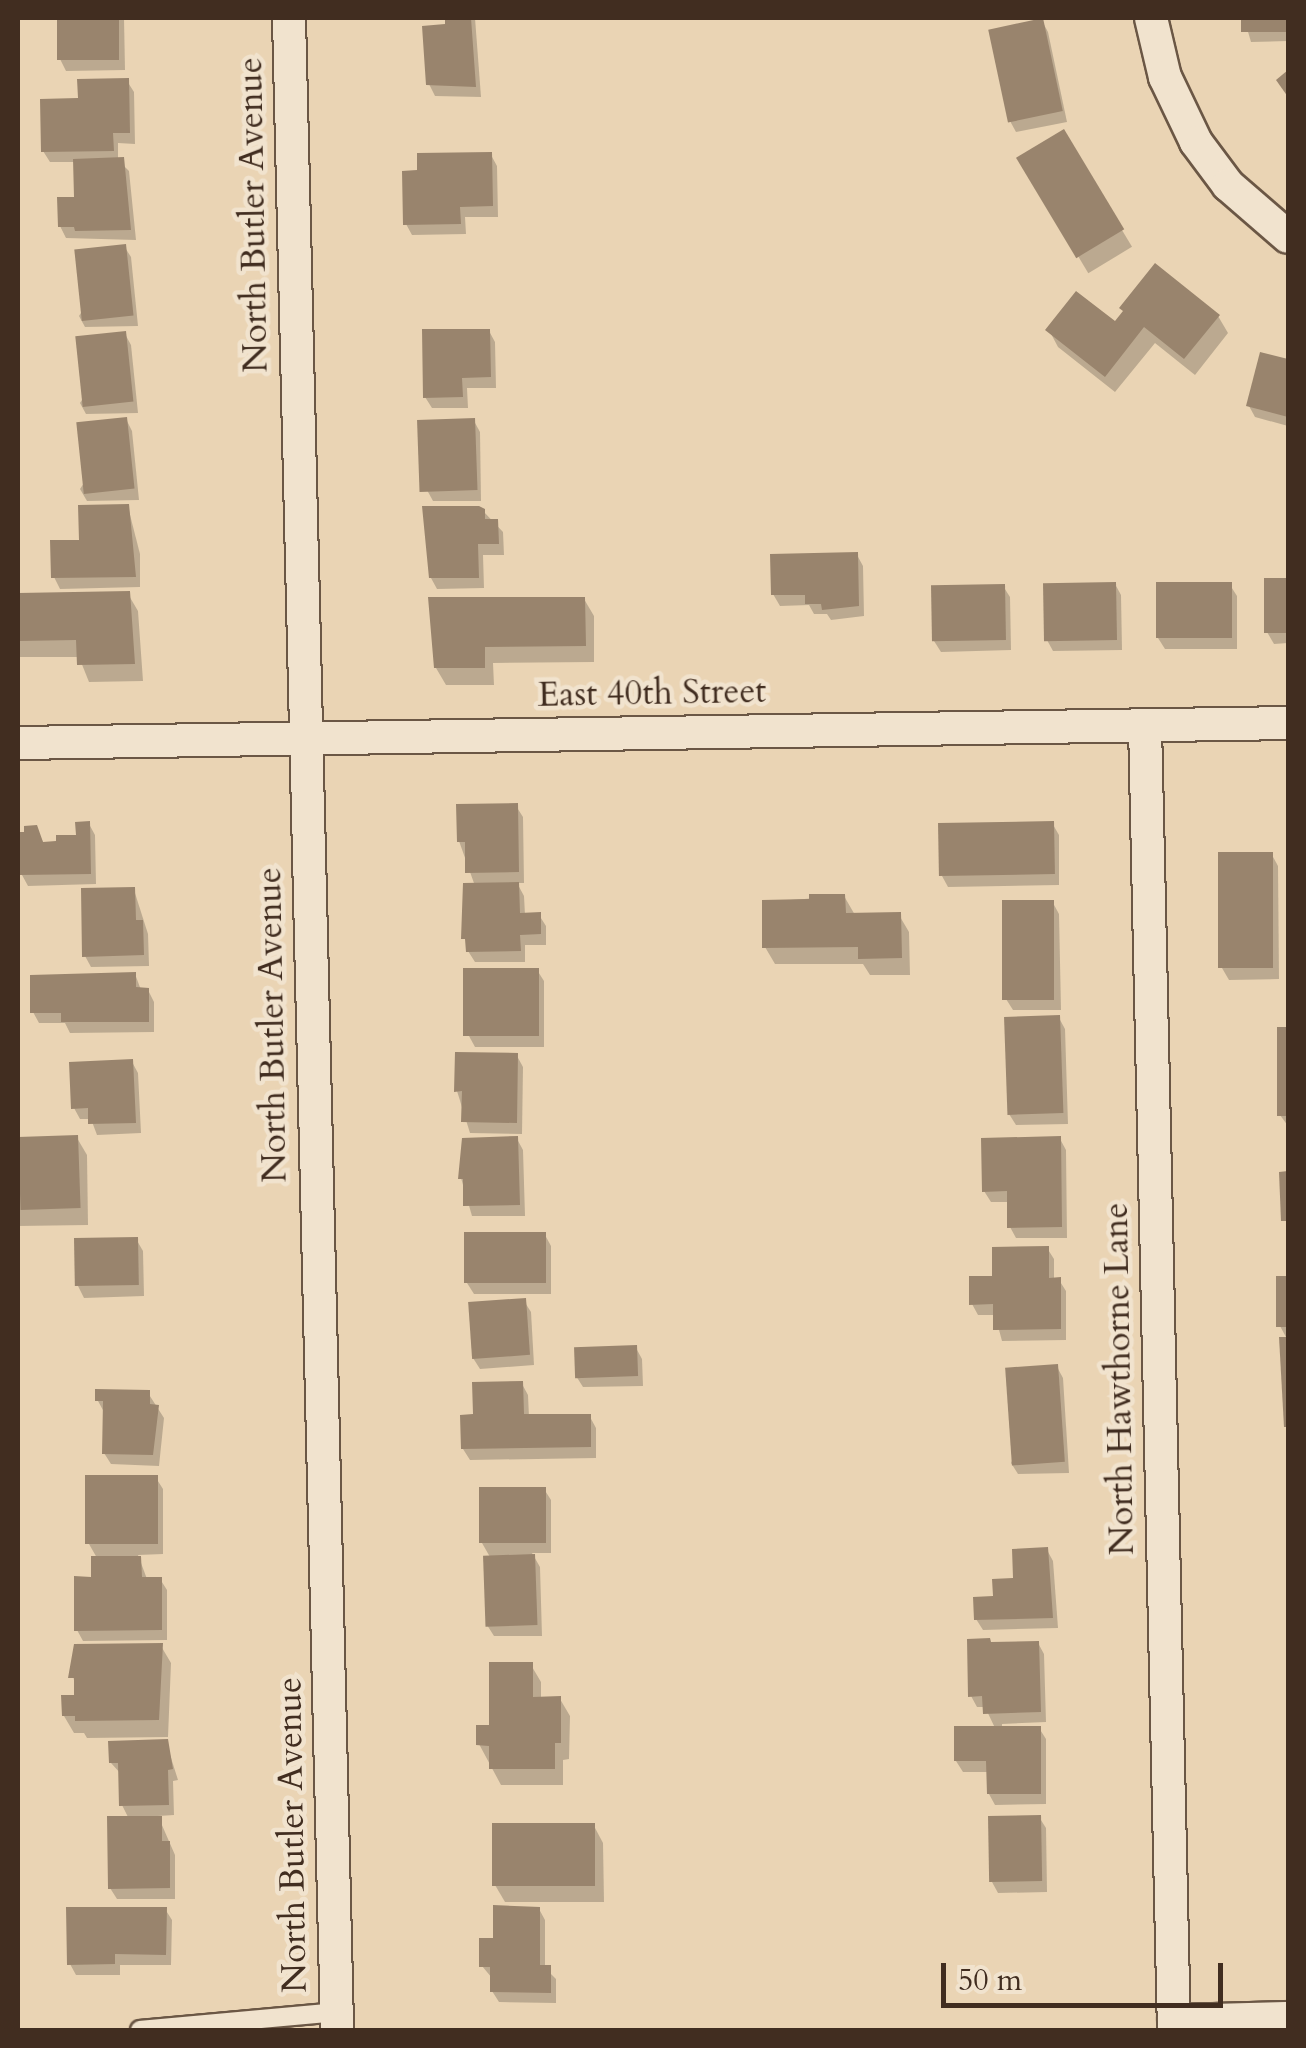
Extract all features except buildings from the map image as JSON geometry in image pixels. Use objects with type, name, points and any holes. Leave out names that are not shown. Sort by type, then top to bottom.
[{"type":"street","name":"North Butler Avenue","points":[[289,18],[337,2021]]},
{"type":"street","points":[[1151,18],[1165,77],[1196,142],[1228,184],[1288,236]]},
{"type":"street","name":"East 40th Street","points":[[18,743],[1288,723]]},
{"type":"street","name":"North Hawthorne Lane","points":[[1145,725],[1174,2026]]},
{"type":"street","points":[[1174,2026],[1288,2018]]},
{"type":"lane","points":[[140,2030],[337,2021]]}]
